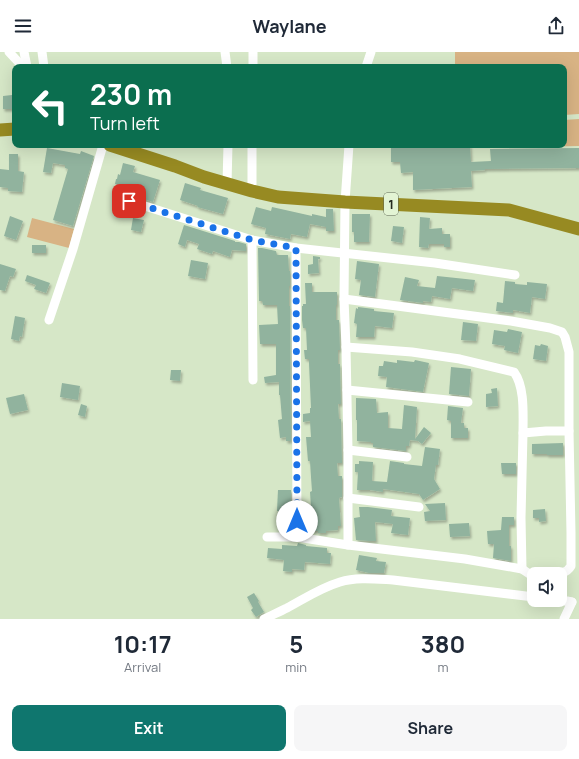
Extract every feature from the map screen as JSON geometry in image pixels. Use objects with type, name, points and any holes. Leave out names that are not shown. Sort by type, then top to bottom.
[{"type":"highway","points":[[0,130],[12,129]]},
{"type":"highway","name":"1","points":[[119,148],[204,177],[278,197],[345,202],[509,210],[579,229]]},
{"type":"street","points":[[9,52],[20,64]]},
{"type":"street","points":[[24,52],[26,64]]},
{"type":"street","points":[[42,52],[44,64]]},
{"type":"street","points":[[225,52],[227,64]]},
{"type":"street","points":[[253,52],[253,64]]},
{"type":"street","points":[[367,64],[371,52]]},
{"type":"street","points":[[49,320],[73,249],[102,148]]},
{"type":"street","points":[[227,184],[228,148]]},
{"type":"street","points":[[252,148],[252,191]]},
{"type":"street","points":[[348,545],[348,450],[344,252],[345,202],[349,148]]},
{"type":"street","points":[[129,201],[252,240],[296,248],[435,262],[515,275]]},
{"type":"street","points":[[252,240],[253,380]]},
{"type":"street","points":[[296,248],[297,537]]},
{"type":"street","points":[[344,299],[511,321],[550,328],[562,332],[568,345],[569,352],[571,566],[567,570]]},
{"type":"street","points":[[346,347],[412,352],[460,359],[514,372],[520,385],[524,433],[521,518],[522,569]]},
{"type":"street","points":[[346,390],[468,402]]},
{"type":"street","points":[[524,433],[569,431]]},
{"type":"street","points":[[348,450],[407,457]]},
{"type":"street","points":[[348,498],[419,507]]},
{"type":"street","points":[[267,537],[297,537],[348,545],[465,559],[522,569],[527,572]]},
{"type":"street","points":[[264,619],[287,608],[317,590],[341,581],[357,579],[370,578],[393,580],[527,595]]},
{"type":"street","points":[[564,619],[576,602]]},
{"type":"shaded area","points":[[455,52],[579,52],[579,114],[567,115],[567,64],[455,64]]},
{"type":"shaded area","points":[[579,119],[579,146],[567,146],[567,120]]},
{"type":"shaded area","points":[[32,218],[74,229],[69,248],[27,237]]},
{"type":"building","points":[[12,95],[12,109],[3,109],[3,96]]},
{"type":"building","points":[[47,148],[80,154],[81,151],[94,156],[73,226],[53,220],[68,169],[65,168],[65,165],[53,163],[51,173],[43,172]]},
{"type":"building","points":[[391,148],[470,148],[471,162],[491,161],[490,149],[579,148],[579,168],[485,169],[471,171],[472,187],[413,190],[413,172],[401,173],[400,162],[391,162]]},
{"type":"building","points":[[9,154],[18,154],[18,171],[24,172],[22,192],[8,191],[8,188],[0,187],[0,169],[9,170]]},
{"type":"building","points":[[123,163],[135,166],[133,172],[160,180],[153,202],[127,195],[130,188],[115,184],[118,174],[120,175]]},
{"type":"building","points":[[185,183],[201,188],[200,190],[228,198],[223,214],[197,207],[198,206],[180,200]]},
{"type":"building","points":[[256,207],[271,211],[272,207],[312,216],[312,214],[326,217],[326,209],[333,209],[334,231],[326,231],[326,227],[310,224],[307,237],[291,234],[290,239],[265,234],[266,228],[251,224]]},
{"type":"building","points":[[352,214],[370,214],[369,242],[354,242],[354,232],[352,232]]},
{"type":"building","points":[[10,216],[23,221],[16,240],[4,236]]},
{"type":"building","points":[[420,217],[430,218],[429,229],[442,228],[442,234],[450,234],[450,247],[444,247],[444,244],[429,244],[428,248],[419,247]]},
{"type":"building","points":[[133,218],[144,220],[141,232],[131,230]]},
{"type":"building","points":[[184,225],[235,242],[246,244],[246,251],[232,250],[230,257],[213,251],[212,254],[197,249],[199,244],[187,240],[185,247],[178,244]]},
{"type":"building","points":[[393,226],[404,227],[402,243],[391,241]]},
{"type":"building","points":[[32,245],[46,245],[46,253],[32,253]]},
{"type":"building","points":[[258,248],[276,251],[277,255],[288,255],[290,271],[289,306],[291,441],[286,441],[286,437],[280,438],[278,420],[282,419],[279,382],[265,383],[264,377],[276,375],[276,344],[260,344],[259,325],[278,324],[277,305],[263,305],[262,301],[259,301]]},
{"type":"building","points":[[313,256],[320,257],[320,259],[318,259],[319,273],[308,274],[308,265],[313,264]]},
{"type":"building","points":[[191,260],[208,263],[205,279],[188,276]]},
{"type":"building","points":[[357,261],[379,264],[375,297],[359,295],[361,280],[355,279]]},
{"type":"building","points":[[0,264],[16,269],[13,277],[10,276],[5,291],[0,290]]},
{"type":"building","points":[[27,275],[50,283],[46,293],[34,289],[36,285],[25,281]]},
{"type":"building","points":[[437,276],[475,280],[473,291],[452,288],[450,299],[432,296],[431,302],[423,301],[423,303],[400,300],[405,277],[419,280],[417,286],[435,288]]},
{"type":"building","points":[[505,281],[527,285],[527,282],[547,284],[545,299],[532,297],[530,313],[513,310],[513,313],[496,311],[497,302],[503,303]]},
{"type":"building","points":[[305,283],[312,283],[312,292],[337,292],[336,320],[339,320],[340,350],[338,350],[338,364],[340,364],[341,404],[338,404],[339,419],[341,419],[342,463],[337,463],[338,476],[342,476],[342,497],[339,498],[341,526],[338,526],[338,530],[326,531],[326,533],[311,531],[310,521],[312,521],[310,492],[312,491],[310,461],[308,461],[306,437],[311,437],[310,421],[303,422],[303,414],[310,413],[311,408],[309,359],[305,359],[304,350],[307,350],[306,328],[303,328],[302,320],[302,306],[303,304],[306,304]]},
{"type":"building","points":[[358,307],[374,309],[374,311],[394,313],[392,328],[375,326],[374,337],[356,337],[357,324],[354,323],[356,308],[358,309]]},
{"type":"building","points":[[15,316],[25,318],[22,337],[20,336],[19,341],[11,339]]},
{"type":"building","points":[[463,322],[478,324],[476,341],[461,340]]},
{"type":"building","points":[[508,329],[522,332],[518,353],[504,350],[505,346],[492,344],[494,330],[507,332]]},
{"type":"building","points":[[541,344],[548,346],[546,361],[533,359],[535,345],[540,346]]},
{"type":"building","points":[[397,360],[414,362],[415,360],[429,363],[423,392],[386,387],[387,377],[378,376],[379,366],[383,366],[384,361],[397,363]]},
{"type":"building","points":[[451,367],[471,369],[469,396],[449,394]]},
{"type":"building","points":[[171,370],[181,370],[180,381],[170,380]]},
{"type":"building","points":[[62,383],[80,386],[78,400],[60,397]]},
{"type":"building","points":[[497,388],[498,406],[486,407],[486,394],[492,393],[491,389]]},
{"type":"building","points":[[24,394],[28,410],[10,414],[6,398]]},
{"type":"building","points":[[356,398],[376,399],[377,413],[388,412],[388,428],[402,429],[404,405],[417,407],[415,439],[424,427],[431,433],[422,444],[418,441],[410,440],[409,446],[406,446],[406,451],[373,447],[373,443],[371,442],[357,441]]},
{"type":"building","points":[[81,404],[87,406],[85,417],[78,415]]},
{"type":"building","points":[[448,406],[463,408],[461,423],[464,423],[464,428],[468,428],[468,438],[451,438],[451,421],[447,420]]},
{"type":"building","points":[[563,443],[563,455],[532,454],[532,444]]},
{"type":"building","points":[[425,447],[440,449],[434,479],[440,489],[423,500],[419,494],[383,489],[383,492],[357,490],[358,472],[355,472],[355,464],[359,464],[359,461],[373,462],[372,481],[387,482],[390,461],[422,466]]},
{"type":"building","points":[[501,463],[516,463],[516,474],[502,474]]},
{"type":"building","points":[[278,490],[291,490],[291,511],[277,511]]},
{"type":"building","points":[[445,503],[446,520],[425,521],[424,512],[430,511],[425,504]]},
{"type":"building","points":[[359,507],[392,510],[391,516],[410,518],[408,535],[391,533],[393,524],[375,522],[376,541],[356,540],[354,518],[360,517]]},
{"type":"building","points":[[545,509],[546,521],[539,522],[539,518],[533,518],[533,510]]},
{"type":"building","points":[[502,517],[514,517],[514,525],[509,525],[511,561],[493,558],[494,544],[488,544],[487,531],[501,530]]},
{"type":"building","points":[[469,523],[470,536],[450,537],[449,524]]},
{"type":"building","points":[[298,543],[306,546],[327,548],[327,553],[331,553],[330,564],[305,562],[304,570],[292,569],[292,572],[283,571],[284,560],[267,558],[268,548],[282,549],[282,545],[297,546]]},
{"type":"building","points":[[359,555],[377,558],[376,561],[386,562],[384,573],[369,573],[356,570]]},
{"type":"building","points":[[254,593],[264,612],[256,617],[251,610],[253,608],[247,597]]},
{"type":"route","points":[[129,201],[252,240],[296,248],[297,521]]}]
